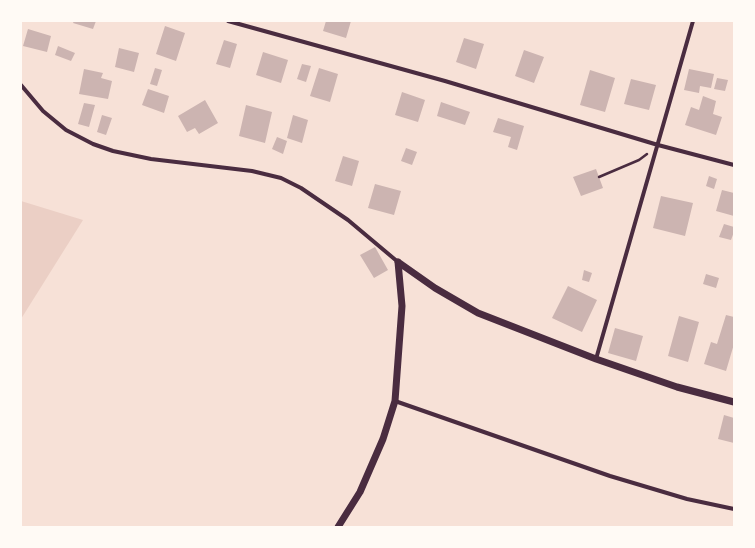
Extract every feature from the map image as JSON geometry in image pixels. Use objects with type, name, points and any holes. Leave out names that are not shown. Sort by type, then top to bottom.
[{"type":"street","points":[[228,21],[445,81],[658,145],[734,165]]},
{"type":"street","points":[[596,360],[693,21]]},
{"type":"street","points":[[21,84],[42,111],[66,130],[93,144],[113,151],[151,159],[252,171],[281,178],[301,188],[348,220],[398,262],[435,288],[478,314],[596,360],[676,387],[734,402]]},
{"type":"street","points":[[338,527],[360,492],[382,439],[395,401],[402,306],[398,262]]},
{"type":"street","points":[[395,401],[610,476],[687,499],[734,509]]},
{"type":"path","points":[[599,177],[639,160],[658,145]]},
{"type":"shaded area","points":[[21,201],[83,220],[21,319]]},
{"type":"building","points":[[74,21],[96,21],[93,29],[73,23]]},
{"type":"building","points":[[326,21],[351,21],[346,38],[323,31]]},
{"type":"building","points":[[165,26],[185,33],[176,61],[156,54]]},
{"type":"building","points":[[28,29],[51,36],[47,52],[23,46]]},
{"type":"building","points":[[464,38],[484,44],[476,69],[456,62]]},
{"type":"building","points":[[224,40],[237,44],[230,68],[216,64]]},
{"type":"building","points":[[58,46],[75,53],[71,61],[55,55]]},
{"type":"building","points":[[119,48],[139,53],[134,72],[115,67]]},
{"type":"building","points":[[524,50],[544,57],[534,83],[515,76]]},
{"type":"building","points":[[263,52],[288,60],[281,83],[256,75]]},
{"type":"building","points":[[302,64],[311,66],[306,82],[297,79]]},
{"type":"building","points":[[155,68],[162,70],[157,86],[150,84]]},
{"type":"building","points":[[319,68],[338,74],[330,102],[310,96]]},
{"type":"building","points":[[84,69],[103,73],[101,78],[112,81],[108,99],[79,94]]},
{"type":"building","points":[[689,69],[714,74],[711,88],[700,86],[699,93],[684,90]]},
{"type":"building","points":[[590,70],[615,78],[605,112],[580,105]]},
{"type":"building","points":[[717,78],[728,80],[725,91],[714,89]]},
{"type":"building","points":[[631,79],[656,85],[649,110],[624,104]]},
{"type":"building","points":[[148,89],[169,96],[164,113],[142,105]]},
{"type":"building","points":[[402,92],[425,100],[418,122],[395,115]]},
{"type":"building","points":[[703,96],[716,101],[713,114],[722,117],[716,135],[685,125],[691,107],[699,110]]},
{"type":"building","points":[[205,100],[218,123],[199,134],[195,128],[187,132],[178,116]]},
{"type":"building","points":[[441,102],[470,112],[465,125],[437,116]]},
{"type":"building","points":[[84,103],[95,105],[89,127],[78,124]]},
{"type":"building","points":[[246,105],[272,112],[265,143],[239,136]]},
{"type":"building","points":[[102,115],[112,118],[106,135],[97,132]]},
{"type":"building","points":[[293,115],[308,120],[302,143],[287,138]]},
{"type":"building","points":[[498,118],[524,126],[517,150],[508,147],[511,137],[493,132]]},
{"type":"building","points":[[277,137],[287,141],[283,154],[272,149]]},
{"type":"building","points":[[406,148],[417,152],[412,165],[401,161]]},
{"type":"building","points":[[343,156],[359,161],[352,186],[335,181]]},
{"type":"building","points":[[596,169],[603,188],[581,196],[573,177]]},
{"type":"building","points":[[709,176],[717,179],[714,189],[706,186]]},
{"type":"building","points":[[375,184],[401,191],[394,215],[368,208]]},
{"type":"building","points":[[722,190],[734,193],[734,216],[716,211]]},
{"type":"building","points":[[661,196],[693,203],[685,236],[653,228]]},
{"type":"building","points":[[724,224],[734,227],[731,240],[719,237]]},
{"type":"building","points":[[375,247],[388,270],[374,278],[360,255]]},
{"type":"building","points":[[584,270],[592,273],[589,282],[582,280]]},
{"type":"building","points":[[706,274],[719,278],[716,288],[703,284]]},
{"type":"building","points":[[568,286],[597,300],[582,332],[552,318]]},
{"type":"building","points":[[726,315],[734,317],[734,344],[726,371],[704,364],[711,342],[717,344]]},
{"type":"building","points":[[679,316],[699,322],[688,362],[668,356]]},
{"type":"building","points":[[615,328],[643,336],[636,361],[608,353]]},
{"type":"building","points":[[724,415],[734,418],[734,443],[718,439]]}]
